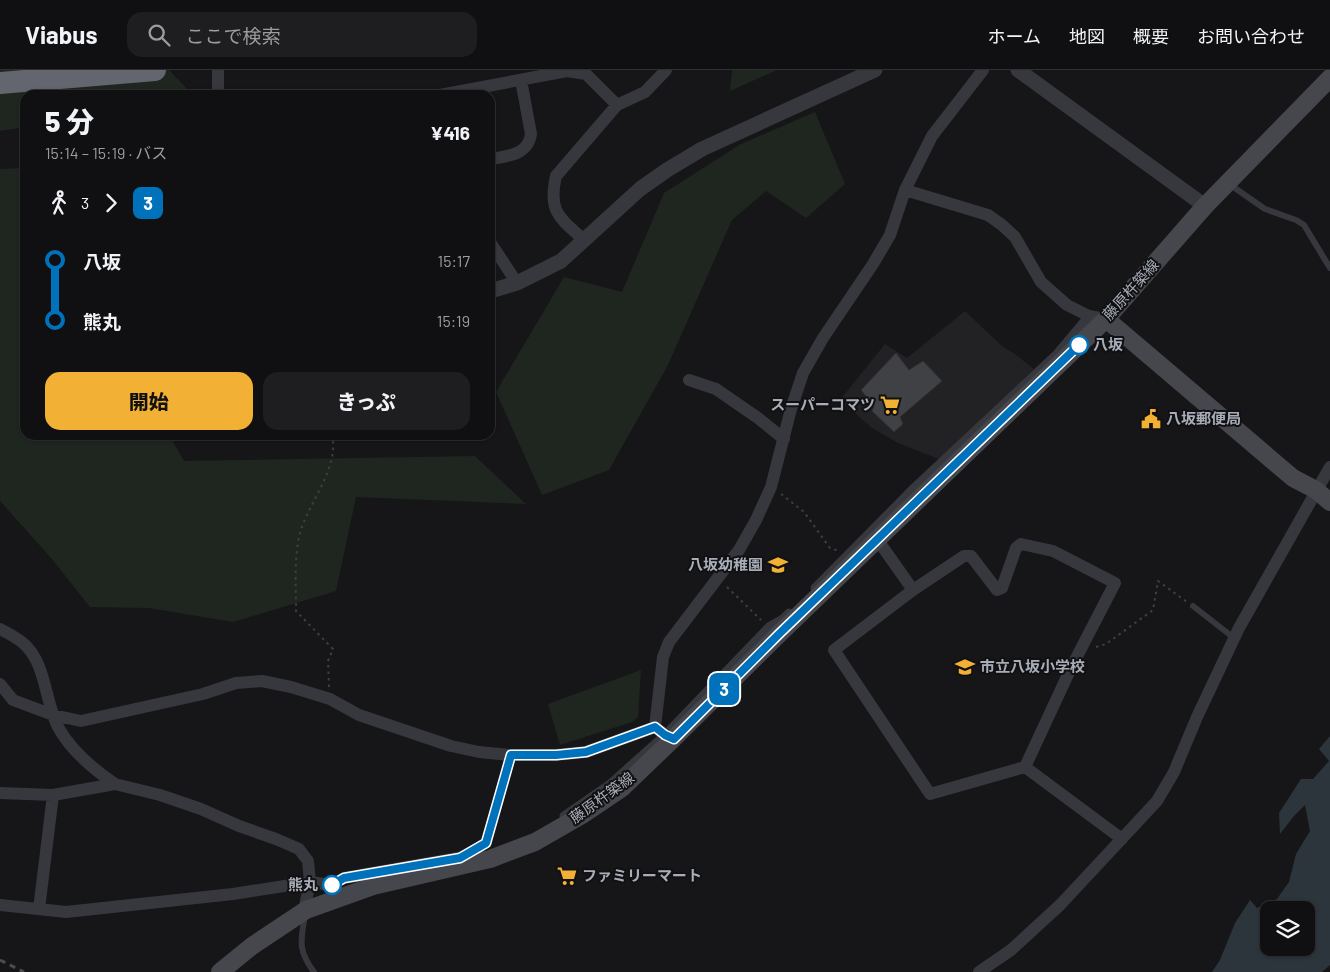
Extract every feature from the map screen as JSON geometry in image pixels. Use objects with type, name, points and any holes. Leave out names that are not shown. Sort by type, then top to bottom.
[{"type":"highway","points":[[0,83],[155,70]]},
{"type":"main road","name":"藤原杵築線","points":[[220,972],[252,946],[306,908],[373,886],[490,859],[535,842],[582,815],[622,788],[664,734],[779,634],[877,539],[1098,318],[1330,78]]},
{"type":"main road","points":[[1098,318],[1293,478],[1316,490],[1330,502]]},
{"type":"street","points":[[218,70],[218,90]]},
{"type":"street","points":[[584,240],[559,217],[554,206],[553,189],[556,176],[617,105],[645,92],[666,70]]},
{"type":"street","points":[[495,290],[517,283],[561,261],[640,189],[702,149],[875,70]]},
{"type":"street","points":[[664,734],[663,657],[669,642],[739,550],[756,520],[771,487],[791,409],[803,373],[823,338],[873,264],[890,235],[904,190],[932,136],[983,70]]},
{"type":"street","points":[[1018,70],[1205,206]]},
{"type":"street","points":[[467,90],[568,71],[586,74],[617,105]]},
{"type":"street","points":[[495,158],[512,155],[523,150],[530,143],[531,134],[521,80]]},
{"type":"street","points":[[0,905],[66,912],[233,894],[310,882],[332,885],[344,878],[460,858],[484,856],[516,844],[562,818],[609,785],[664,734],[769,627],[782,619],[914,488],[1098,318],[1067,305],[1041,282],[1015,237],[1002,225],[988,216],[904,190]]},
{"type":"street","points":[[495,250],[517,283]]},
{"type":"street","points":[[689,380],[716,389],[758,418],[784,439]]},
{"type":"street","points":[[979,972],[1011,950],[1060,905],[1157,801],[1174,772],[1234,638],[1330,467]]},
{"type":"street","points":[[877,539],[913,590]]},
{"type":"street","points":[[1021,544],[1053,551],[1116,583],[1071,668],[1025,768],[930,794],[834,650],[913,590],[964,556],[971,556],[997,590],[1002,588],[1016,548],[1021,544]]},
{"type":"street","points":[[0,629],[24,643],[37,661],[58,728],[74,750],[99,773],[115,784],[160,795],[201,809],[299,849],[308,861],[310,882],[306,908],[275,921],[260,931],[211,972]]},
{"type":"street","points":[[0,684],[13,700],[53,715],[81,720],[203,694],[246,681],[262,681],[291,687],[330,699],[359,714],[451,746],[478,752],[511,755],[556,755],[586,752],[664,734]]},
{"type":"street","points":[[1025,768],[1122,839]]},
{"type":"street","points":[[0,793],[53,795],[115,784]]},
{"type":"street","points":[[39,909],[53,795]]},
{"type":"lane","points":[[1229,184],[1264,209],[1296,220],[1304,225],[1330,268]]},
{"type":"lane","points":[[1193,606],[1234,638]]},
{"type":"lane","points":[[460,858],[486,843],[511,755]]},
{"type":"lane","points":[[306,908],[300,943],[307,962],[314,972]]},
{"type":"path","points":[[330,699],[328,661],[332,649],[296,611],[296,565],[299,536],[332,459],[333,440]]},
{"type":"path","points":[[771,487],[804,512],[830,548],[838,551],[843,550]]},
{"type":"path","points":[[718,578],[769,627]]},
{"type":"path","points":[[1088,649],[1106,644],[1154,610],[1158,581],[1193,606]]},
{"type":"shaded area","points":[[0,70],[169,70],[188,90],[20,90],[20,128],[0,131]]},
{"type":"shaded area","points":[[732,70],[777,70],[730,91]]},
{"type":"shaded area","points":[[815,112],[845,184],[806,218],[766,191],[732,220],[668,365],[609,470],[542,495],[496,392],[564,277],[622,292],[664,193],[741,144]]},
{"type":"shaded area","points":[[20,168],[20,440],[172,440],[184,461],[475,456],[526,504],[356,497],[336,591],[233,622],[149,608],[90,607],[51,558],[0,501],[0,169]]},
{"type":"shaded area","points":[[965,311],[1003,347],[1034,369],[941,460],[898,443],[872,428],[840,400],[885,344],[907,358]]},
{"type":"shaded area","points":[[641,670],[638,717],[632,722],[560,745],[548,704]]},
{"type":"shaded area","points":[[1330,736],[1330,965],[1322,972],[1212,972],[1220,960],[1235,923],[1250,900],[1257,908],[1260,907],[1260,956],[1315,956],[1315,901],[1273,901],[1277,899],[1289,882],[1296,854],[1310,831],[1305,805],[1280,834],[1279,813],[1301,779],[1313,779],[1329,761],[1319,749]]},
{"type":"building","points":[[896,353],[909,370],[923,361],[942,381],[900,417],[903,424],[894,432],[872,411],[874,406],[861,390]]},
{"type":"railway","points":[[0,960],[24,972]]},
{"type":"bus line","name":"3","points":[[332,885],[344,878],[460,858],[486,843],[511,755],[556,755],[586,752],[655,727],[674,739],[779,634],[1079,345]]},
{"type":"place","name":"八坂","points":[[1079,345]]},
{"type":"place","name":"スーパーコマツ","points":[[890,405]]},
{"type":"place","name":"八坂郵便局","points":[[1151,419]]},
{"type":"place","name":"八坂幼稚園","points":[[778,565]]},
{"type":"place","name":"市立八坂小学校","points":[[965,667]]},
{"type":"place","name":"ファミリーマート","points":[[567,876]]},
{"type":"place","name":"熊丸","points":[[332,885]]}]
